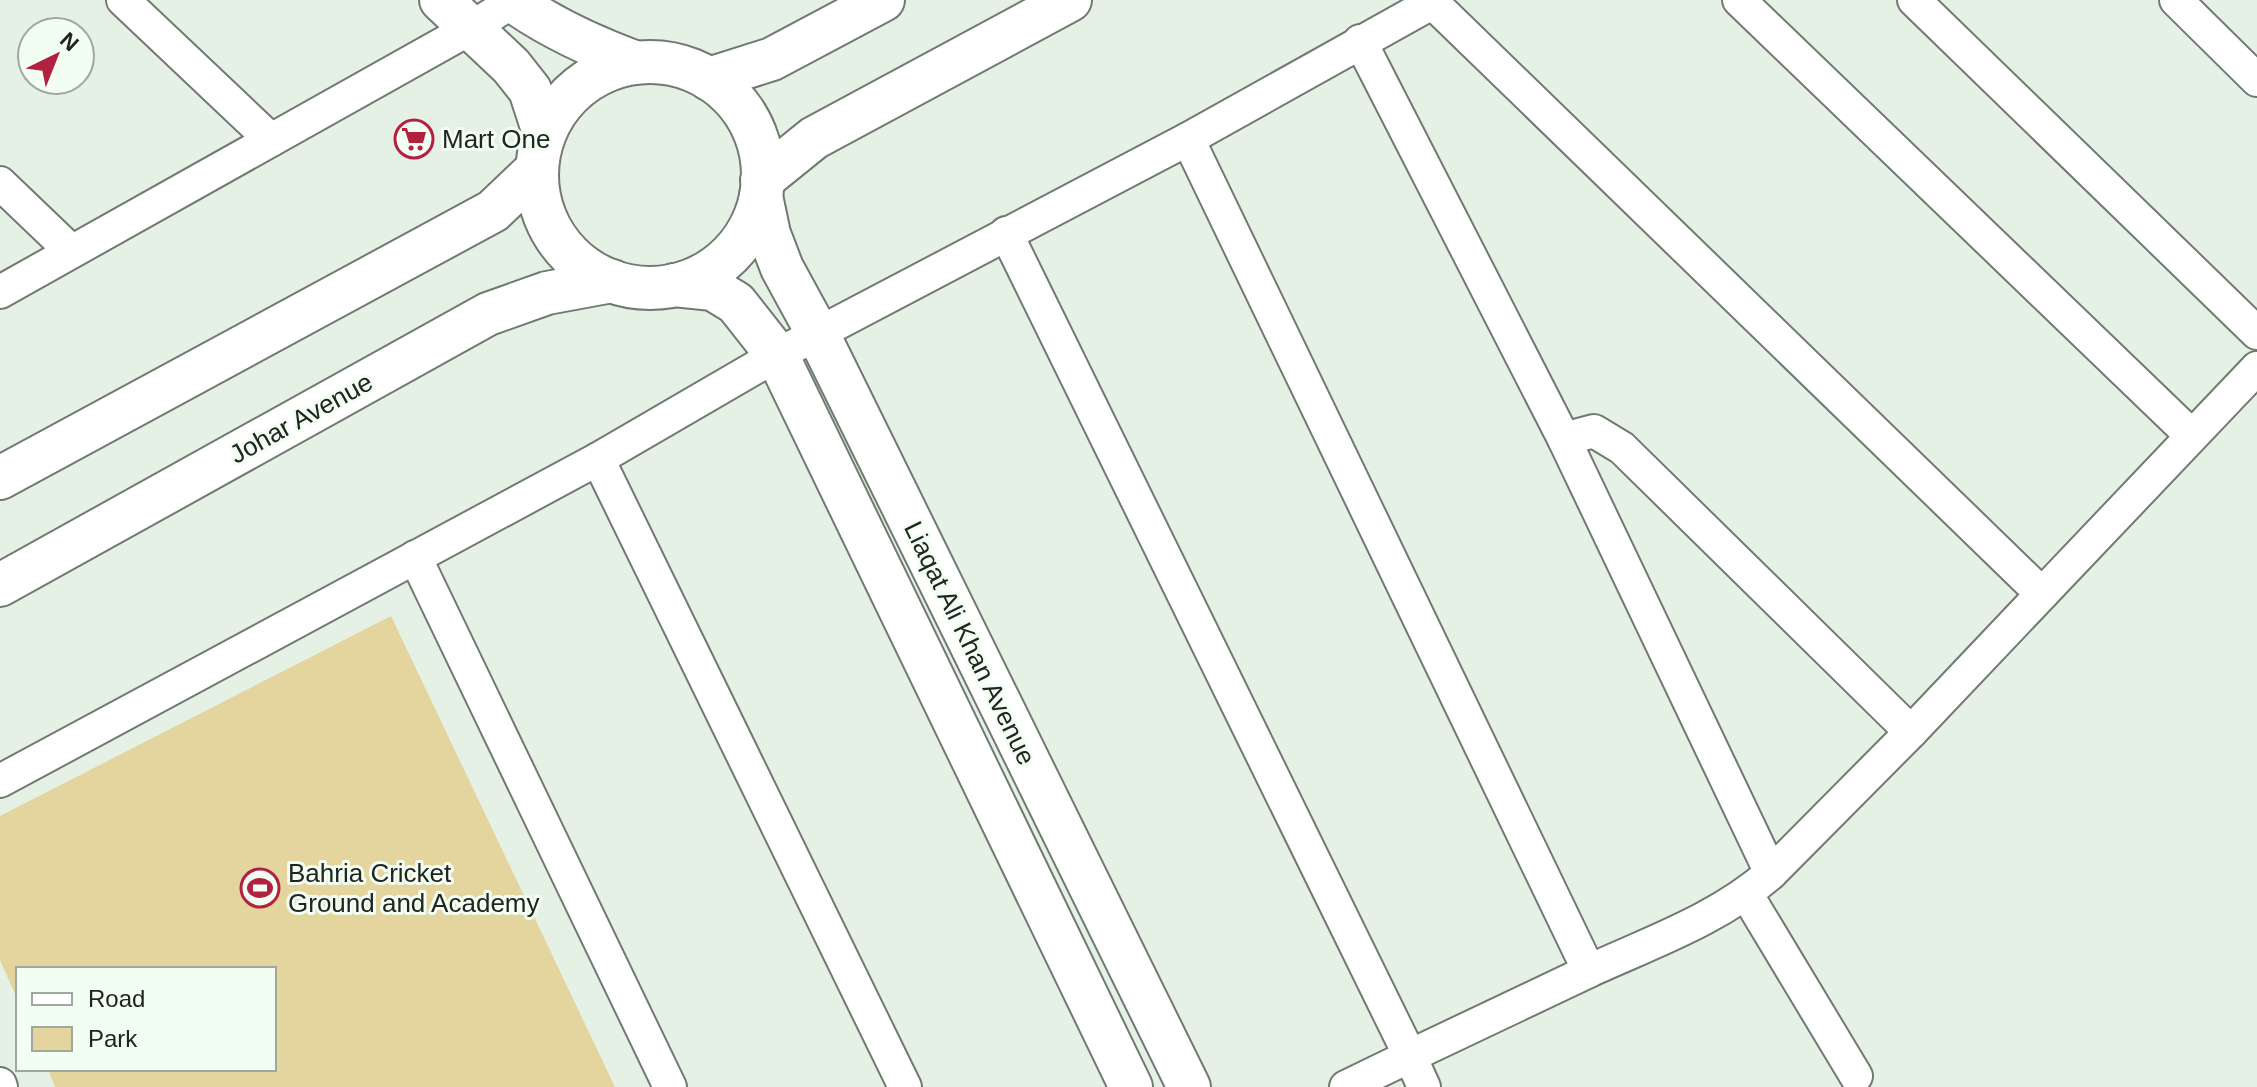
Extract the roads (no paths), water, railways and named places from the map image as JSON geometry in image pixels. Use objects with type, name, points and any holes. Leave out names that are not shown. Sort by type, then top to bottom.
[{"type":"street","points":[[123,0],[271,140]]},
{"type":"street","points":[[0,478],[493,211],[540,151],[560,104],[584,82],[614,67],[634,62],[673,64],[709,79],[732,98],[749,122],[760,150],[762,188],[748,231],[731,253],[709,271],[674,285],[643,287],[612,281],[576,259],[549,226],[539,199],[540,151],[530,90],[511,66],[441,0]]},
{"type":"street","points":[[0,292],[471,28],[513,0],[541,20],[597,48],[634,62]]},
{"type":"street","points":[[709,79],[772,59],[883,0]]},
{"type":"street","points":[[762,188],[814,138],[1070,0]]},
{"type":"street","points":[[1739,0],[2192,436]]},
{"type":"street","points":[[1914,0],[2257,333]]},
{"type":"street","points":[[2176,0],[2257,80]]},
{"type":"street","points":[[0,781],[598,459],[777,355],[1188,139],[1435,1],[2042,594]]},
{"type":"street","points":[[1360,41],[1564,439],[1771,873]]},
{"type":"street","points":[[1188,139],[1589,971]]},
{"type":"street","points":[[0,183],[71,251]]},
{"type":"street","name":"Liaqat Ali Khan Avenue","points":[[762,188],[769,234],[782,268],[818,334],[1189,1087]]},
{"type":"street","points":[[1006,233],[1424,1087]]},
{"type":"street","name":"Johar Avenue","points":[[0,585],[488,314],[547,293],[612,281]]},
{"type":"street","name":"Liaqat Ali Khan Avenue","points":[[674,285],[713,289],[736,303],[777,355],[1131,1087]]},
{"type":"street","points":[[1346,1087],[1718,912],[1747,895],[1911,732],[2257,368]]},
{"type":"street","points":[[1564,439],[1594,431],[1622,448],[1911,732]]},
{"type":"street","points":[[598,459],[905,1087]]},
{"type":"street","points":[[415,557],[670,1087]]},
{"type":"street","points":[[1747,895],[1850,1083]]},
{"type":"place","name":"Mart One","points":[[414,139]]},
{"type":"place","name":"Bahria Cricket Ground and Academy","points":[[260,888]]}]
